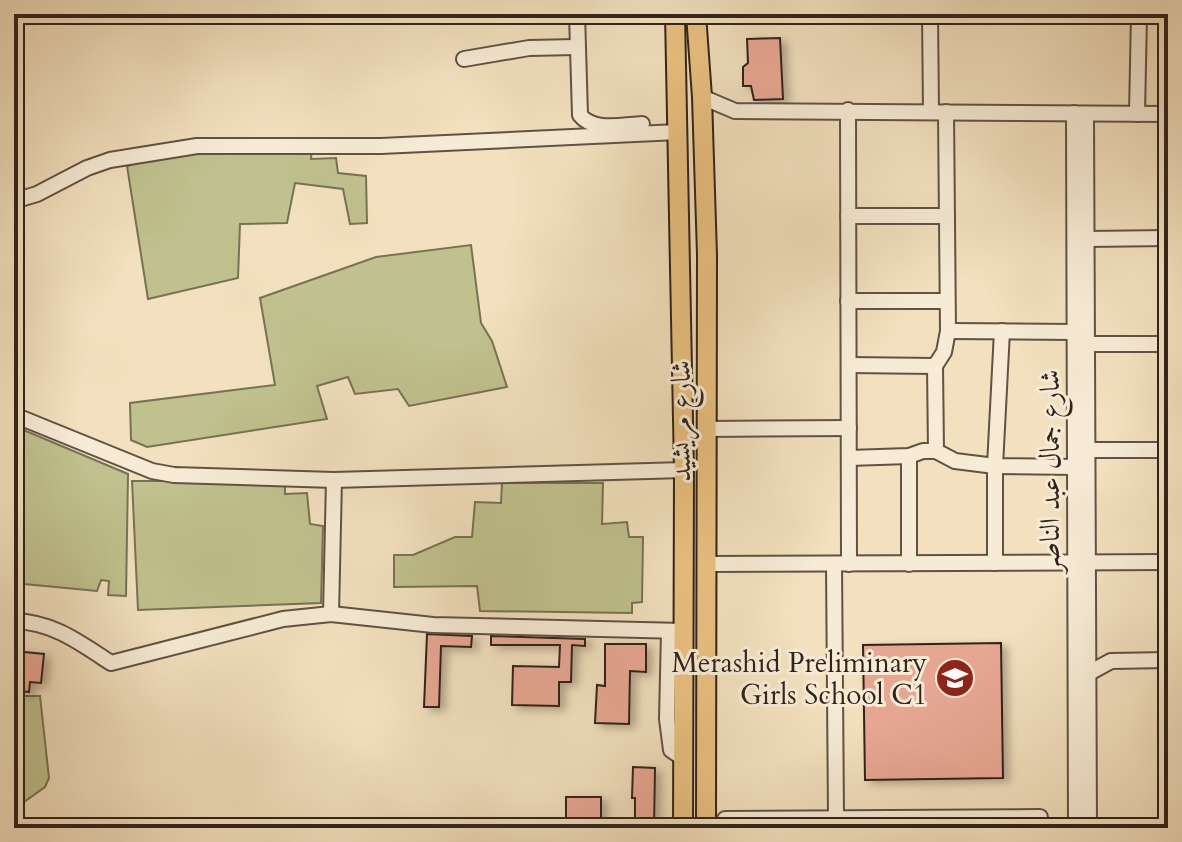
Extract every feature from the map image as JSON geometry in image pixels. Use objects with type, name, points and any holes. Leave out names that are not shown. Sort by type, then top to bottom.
[{"type":"main road","name":"شارع مريشيد","points":[[675,14],[684,470],[676,631],[684,759],[683,828]]},
{"type":"main road","name":"شارع مريشيد","points":[[696,14],[703,123],[708,429],[706,828]]},
{"type":"main road","points":[[676,33],[690,30],[698,35]]},
{"type":"main road","points":[[684,759],[698,766],[706,804]]},
{"type":"street","points":[[577,14],[578,111],[586,122],[678,127]]},
{"type":"street","points":[[930,14],[947,216],[948,331],[944,352],[935,366],[936,451]]},
{"type":"street","points":[[1137,114],[1139,14]]},
{"type":"street","points":[[464,59],[529,48],[577,47]]},
{"type":"street","points":[[702,97],[735,111]]},
{"type":"street","points":[[836,818],[842,564],[849,458],[848,110]]},
{"type":"street","points":[[703,123],[735,111],[1168,114]]},
{"type":"street","name":"شارع جمال عبد الناصر","points":[[1080,114],[1087,239],[1088,450],[1082,562],[1083,824]]},
{"type":"street","name":"شارع جمال عبد الناصر","points":[[1080,114],[1074,332],[1075,467],[1089,648],[1083,824]]},
{"type":"street","points":[[14,201],[37,194],[87,168],[110,160],[197,146],[381,146],[678,127]]},
{"type":"street","points":[[848,216],[947,216]]},
{"type":"street","points":[[1087,239],[1168,238]]},
{"type":"street","points":[[848,301],[947,301]]},
{"type":"street","points":[[948,331],[1074,332]]},
{"type":"street","points":[[995,563],[995,466],[1002,331]]},
{"type":"street","points":[[1087,344],[1168,344]]},
{"type":"street","points":[[849,365],[935,366]]},
{"type":"street","points":[[14,415],[160,473],[334,480],[684,470]]},
{"type":"street","points":[[708,429],[849,428]]},
{"type":"street","points":[[1088,450],[1168,450]]},
{"type":"street","points":[[849,458],[909,456],[936,451],[955,461],[995,466],[1075,467]]},
{"type":"street","points":[[909,456],[909,564]]},
{"type":"street","points":[[331,614],[334,480]]},
{"type":"street","points":[[708,564],[1168,562]]},
{"type":"street","points":[[14,621],[60,630],[111,663],[283,619],[331,614],[444,626],[676,631]]},
{"type":"street","points":[[1089,648],[1111,661],[1168,660]]},
{"type":"street","points":[[1089,673],[1111,661]]},
{"type":"street","points":[[725,819],[1040,817]]},
{"type":"green space","points":[[312,148],[311,159],[336,158],[338,173],[366,176],[367,223],[350,224],[343,189],[295,183],[287,223],[240,224],[238,278],[148,299],[127,166],[183,151]]},
{"type":"green space","points":[[471,245],[481,323],[492,341],[507,387],[409,406],[398,389],[355,394],[348,377],[317,386],[327,419],[147,447],[131,440],[130,403],[275,385],[260,298],[376,257]]},
{"type":"green space","points":[[14,426],[128,474],[126,596],[108,595],[109,581],[101,580],[97,591],[14,583]]},
{"type":"green space","points":[[132,481],[285,481],[285,494],[307,493],[310,524],[323,526],[321,603],[138,610]]},
{"type":"green space","points":[[502,483],[603,483],[602,524],[627,522],[629,537],[643,537],[642,602],[632,603],[632,613],[480,611],[477,586],[394,587],[394,555],[413,555],[455,537],[472,537],[475,502],[501,503]]},
{"type":"green space","points":[[14,696],[40,696],[49,778],[45,787],[14,809]]},
{"type":"building","points":[[780,38],[783,99],[754,100],[751,86],[743,86],[743,67],[748,63],[747,39]]},
{"type":"building","points":[[427,634],[472,636],[471,647],[441,646],[439,707],[424,707]]},
{"type":"building","points":[[491,636],[585,639],[585,646],[572,645],[571,682],[559,682],[559,706],[512,705],[513,666],[559,667],[560,645],[491,645]]},
{"type":"building","points":[[1001,643],[1003,778],[865,780],[863,645]]},
{"type":"building","points":[[605,644],[646,644],[646,672],[630,671],[629,724],[595,723],[597,685],[605,686]]},
{"type":"building","points":[[14,651],[44,654],[41,683],[30,682],[29,692],[14,690]]},
{"type":"building","points":[[633,767],[655,768],[654,828],[635,828]]},
{"type":"building","points":[[566,797],[601,797],[601,820],[592,820],[592,828],[566,828]]},
{"type":"place","name":"Merashid Preliminary Girls School C1","points":[[955,678]]}]
